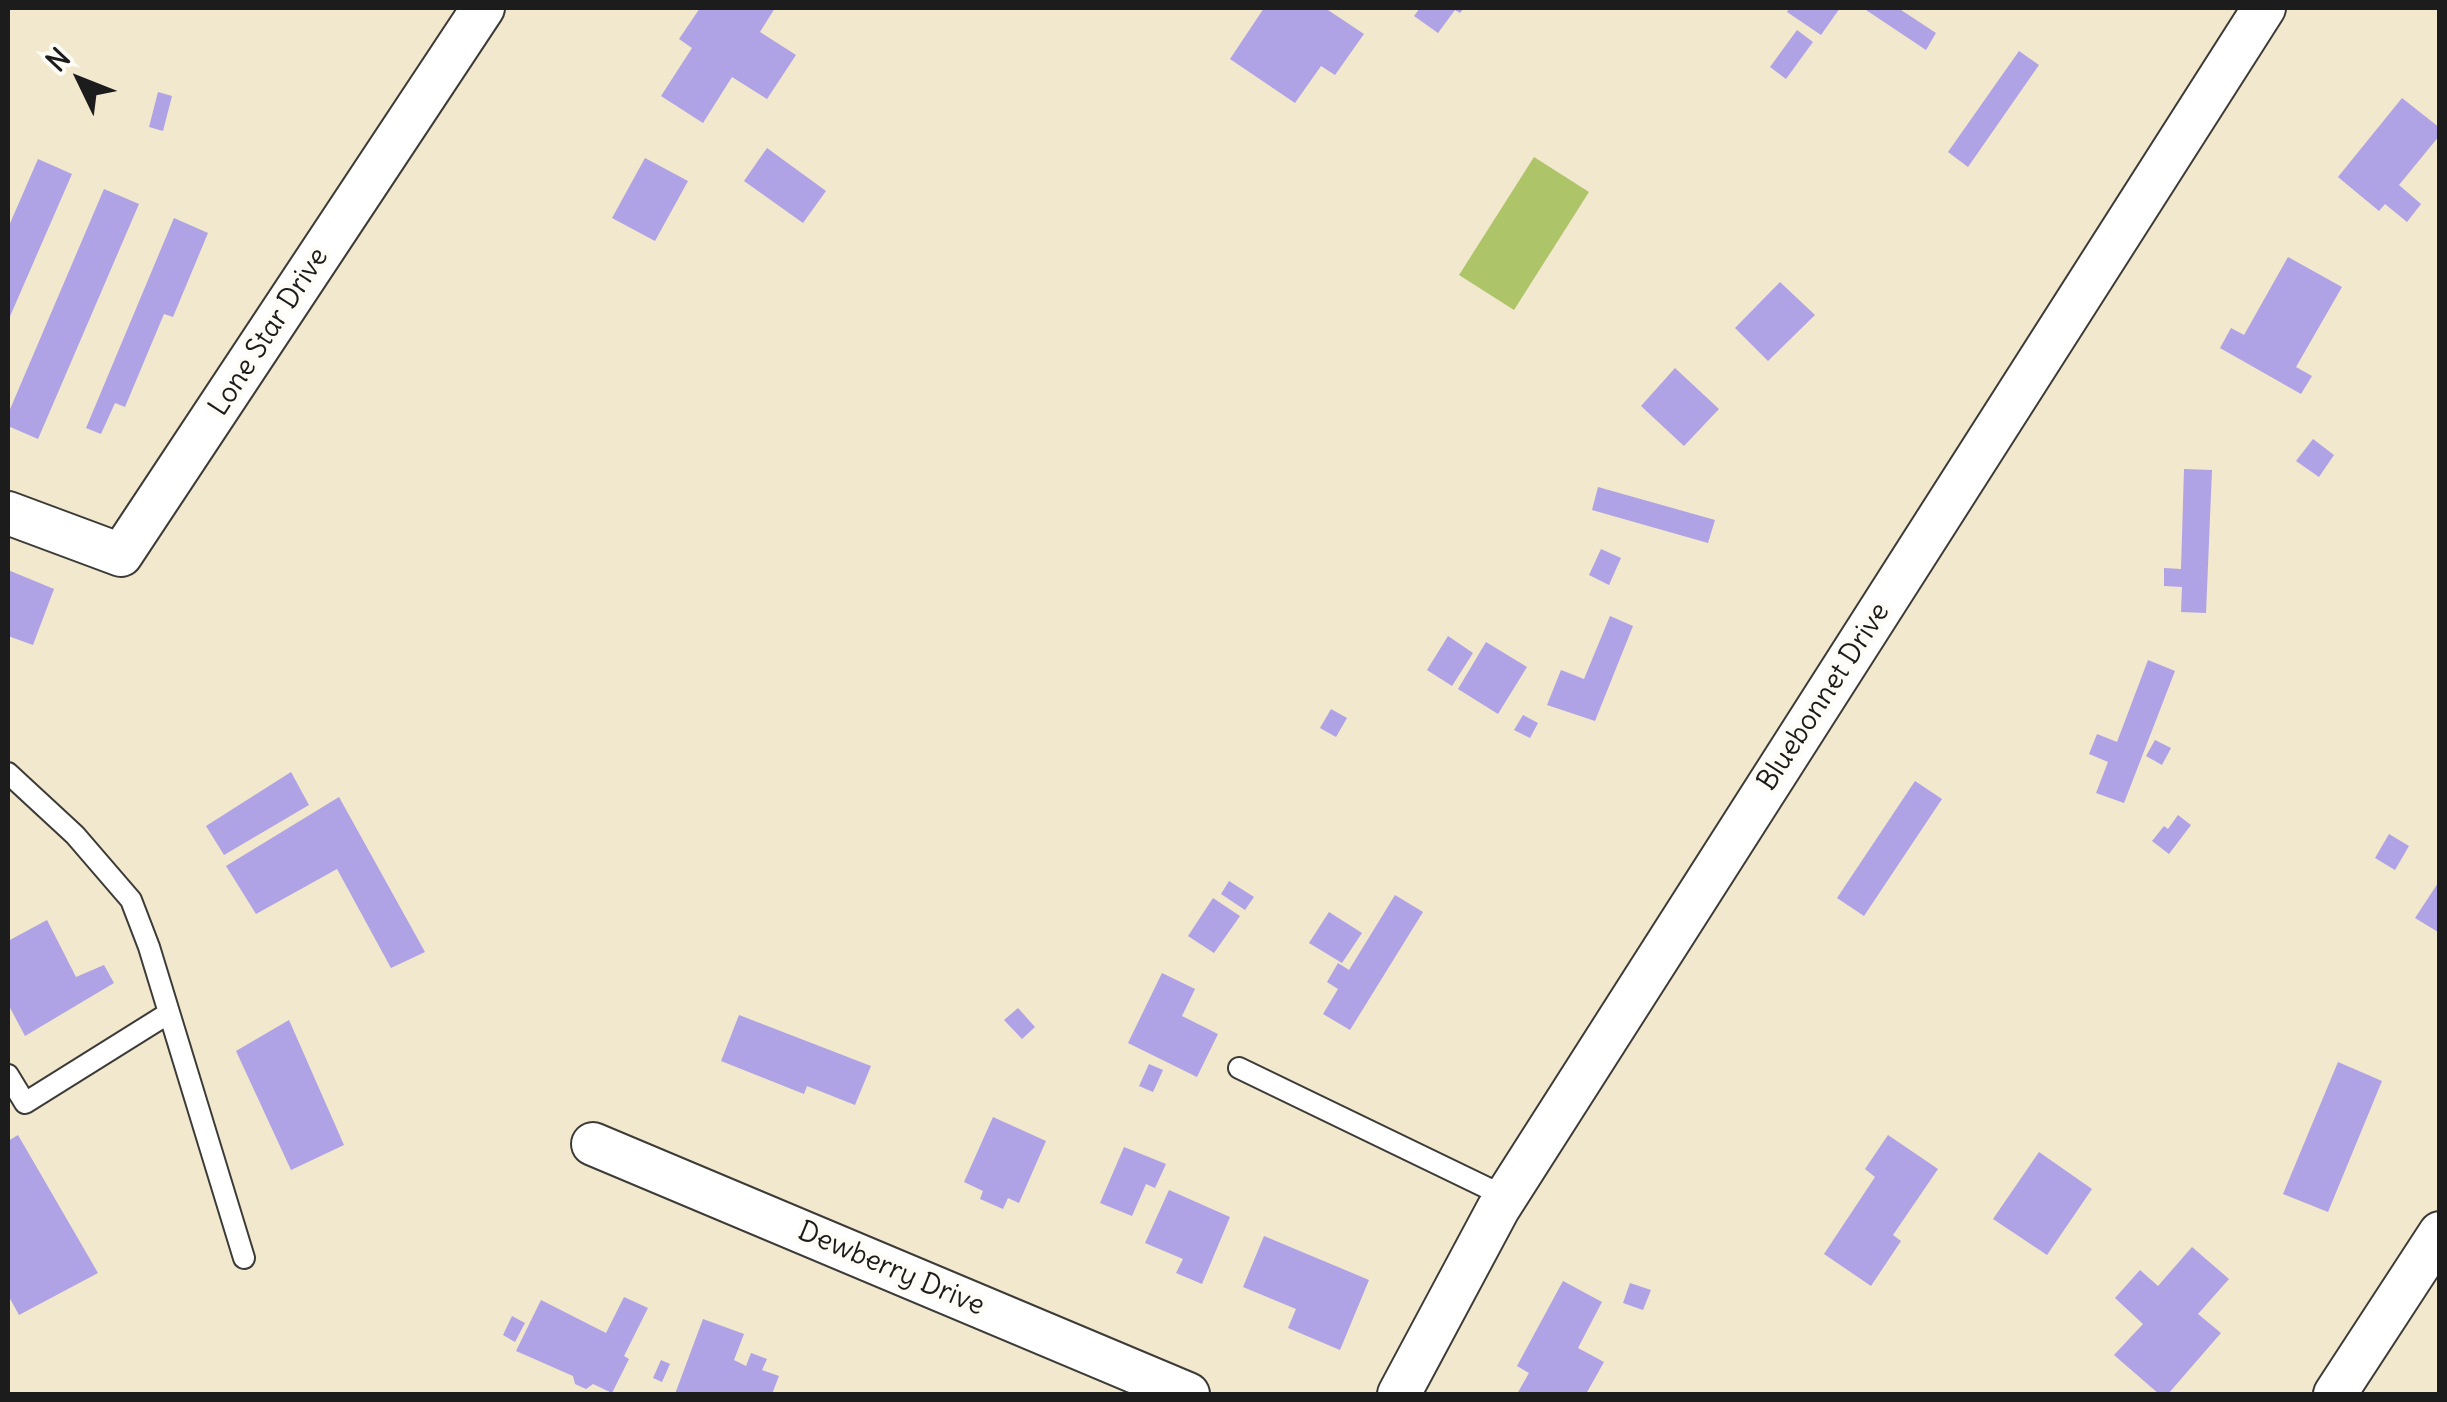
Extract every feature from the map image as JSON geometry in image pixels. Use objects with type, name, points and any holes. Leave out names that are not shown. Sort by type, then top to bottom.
[{"type":"street","name":"Lone Star Drive","points":[[8,512],[121,555],[483,8]]},
{"type":"street","name":"Bluebonnet Drive","points":[[1399,1394],[1506,1197],[2264,8]]},
{"type":"street","name":"Dewberry Drive","points":[[593,1144],[1188,1394]]},
{"type":"street","points":[[2336,1394],[2440,1233]]},
{"type":"lane","points":[[8,773],[75,835],[131,900],[150,948],[244,1258]]},
{"type":"lane","points":[[8,1075],[25,1103],[169,1013]]},
{"type":"lane","points":[[1239,1068],[1506,1197]]},
{"type":"green space","points":[[1534,157],[1589,192],[1514,310],[1459,275]]},
{"type":"building","points":[[700,8],[775,8],[760,32],[796,55],[767,99],[732,77],[703,123],[661,96],[692,48],[679,39]]},
{"type":"building","points":[[1264,8],[1325,8],[1364,34],[1335,75],[1321,66],[1295,103],[1230,59]]},
{"type":"building","points":[[1420,8],[1464,8],[1460,13],[1455,10],[1438,33],[1414,16]]},
{"type":"building","points":[[1790,8],[1840,8],[1821,35],[1787,12]]},
{"type":"building","points":[[1863,8],[1898,8],[1936,33],[1926,50]]},
{"type":"building","points":[[1797,30],[1813,42],[1786,79],[1770,67]]},
{"type":"building","points":[[2019,51],[2039,65],[1968,167],[1948,152]]},
{"type":"building","points":[[158,92],[172,96],[163,131],[149,127]]},
{"type":"building","points":[[2402,98],[2440,128],[2440,135],[2399,185],[2421,204],[2407,222],[2385,204],[2379,211],[2338,177]]},
{"type":"building","points":[[767,148],[826,191],[803,223],[744,181]]},
{"type":"building","points":[[645,158],[688,181],[655,241],[612,218]]},
{"type":"building","points":[[38,159],[72,174],[8,321],[8,228]]},
{"type":"building","points":[[104,189],[139,204],[38,439],[8,426],[8,414]]},
{"type":"building","points":[[174,218],[208,233],[173,317],[164,314],[125,407],[115,403],[101,434],[86,428]]},
{"type":"building","points":[[2288,257],[2342,287],[2296,367],[2312,376],[2301,394],[2220,348],[2231,328],[2244,335]]},
{"type":"building","points":[[1780,282],[1815,315],[1768,361],[1735,328]]},
{"type":"building","points":[[1675,368],[1719,409],[1684,446],[1641,406]]},
{"type":"building","points":[[2313,439],[2334,455],[2319,477],[2296,461]]},
{"type":"building","points":[[2184,469],[2212,470],[2206,613],[2181,612],[2182,587],[2164,586],[2164,568],[2181,569]]},
{"type":"building","points":[[1598,487],[1715,520],[1708,543],[1592,510]]},
{"type":"building","points":[[1601,549],[1621,558],[1609,585],[1589,575]]},
{"type":"building","points":[[8,570],[54,589],[33,645],[8,636]]},
{"type":"building","points":[[1610,616],[1633,626],[1595,721],[1547,705],[1561,670],[1584,679]]},
{"type":"building","points":[[1448,636],[1473,653],[1452,686],[1427,670]]},
{"type":"building","points":[[1486,642],[1527,667],[1498,714],[1458,689]]},
{"type":"building","points":[[2148,660],[2175,671],[2124,803],[2096,793],[2108,762],[2089,754],[2097,734],[2117,742]]},
{"type":"building","points":[[1331,709],[1347,718],[1336,737],[1320,728]]},
{"type":"building","points":[[1523,715],[1538,723],[1530,738],[1514,730]]},
{"type":"building","points":[[2155,740],[2171,748],[2162,765],[2146,756]]},
{"type":"building","points":[[291,772],[309,805],[224,855],[206,826]]},
{"type":"building","points":[[1915,781],[1942,799],[1864,916],[1837,898]]},
{"type":"building","points":[[339,797],[425,952],[391,968],[337,869],[256,914],[226,866]]},
{"type":"building","points":[[2178,815],[2191,825],[2169,854],[2152,841]]},
{"type":"building","points":[[2389,834],[2409,846],[2395,870],[2375,858]]},
{"type":"building","points":[[2440,880],[2440,929],[2438,932],[2415,918]]},
{"type":"building","points":[[1229,881],[1254,897],[1245,910],[1221,894]]},
{"type":"building","points":[[1395,895],[1423,912],[1350,1030],[1323,1014],[1338,989],[1327,982],[1338,963],[1349,970]]},
{"type":"building","points":[[1213,898],[1240,916],[1214,953],[1188,936]]},
{"type":"building","points":[[1329,912],[1362,933],[1342,963],[1309,943]]},
{"type":"building","points":[[47,920],[76,977],[104,965],[114,983],[25,1036],[8,1004],[8,941]]},
{"type":"building","points":[[1162,973],[1195,989],[1182,1016],[1218,1034],[1197,1077],[1128,1043]]},
{"type":"building","points":[[1018,1008],[1035,1027],[1022,1039],[1004,1020]]},
{"type":"building","points":[[739,1015],[871,1066],[855,1105],[807,1086],[804,1094],[721,1061]]},
{"type":"building","points":[[289,1020],[344,1145],[291,1170],[236,1051]]},
{"type":"building","points":[[2338,1062],[2382,1081],[2328,1212],[2283,1194]]},
{"type":"building","points":[[1149,1064],[1163,1070],[1153,1092],[1139,1086]]},
{"type":"building","points":[[993,1117],[1046,1141],[1019,1203],[1008,1198],[1003,1209],[980,1199],[983,1191],[964,1182]]},
{"type":"building","points":[[18,1135],[98,1273],[19,1315],[8,1295],[8,1141]]},
{"type":"building","points":[[1888,1135],[1938,1169],[1893,1235],[1901,1241],[1871,1286],[1824,1254],[1875,1177],[1865,1169]]},
{"type":"building","points":[[1124,1147],[1166,1164],[1155,1188],[1146,1184],[1132,1216],[1100,1203]]},
{"type":"building","points":[[2039,1152],[2092,1189],[2047,1255],[1993,1219]]},
{"type":"building","points":[[1169,1190],[1230,1217],[1202,1284],[1176,1273],[1183,1259],[1145,1243]]},
{"type":"building","points":[[1264,1236],[1369,1280],[1340,1350],[1288,1328],[1296,1309],[1243,1287]]},
{"type":"building","points":[[2192,1247],[2229,1279],[2198,1314],[2221,1333],[2168,1394],[2159,1394],[2114,1355],[2143,1324],[2115,1298],[2140,1270],[2158,1286]]},
{"type":"building","points":[[1563,1281],[1602,1302],[1578,1348],[1604,1362],[1586,1394],[1517,1394],[1529,1373],[1517,1366]]},
{"type":"building","points":[[1630,1283],[1651,1290],[1643,1310],[1623,1303]]},
{"type":"building","points":[[624,1297],[648,1308],[624,1356],[629,1359],[612,1393],[593,1384],[586,1389],[575,1384],[573,1376],[516,1351],[541,1300],[606,1333]]},
{"type":"building","points":[[512,1316],[525,1323],[515,1342],[503,1335]]},
{"type":"building","points":[[703,1319],[744,1334],[734,1360],[746,1366],[751,1353],[767,1359],[762,1370],[779,1376],[772,1394],[675,1394]]},
{"type":"building","points":[[661,1360],[670,1364],[662,1382],[653,1378]]}]
